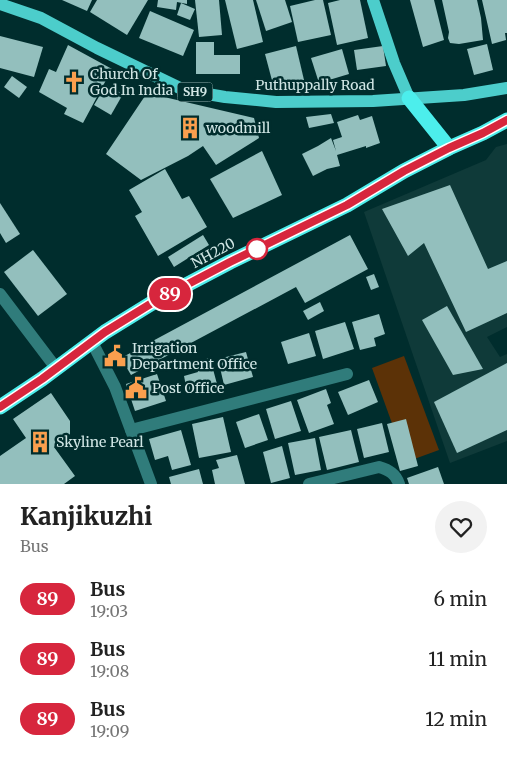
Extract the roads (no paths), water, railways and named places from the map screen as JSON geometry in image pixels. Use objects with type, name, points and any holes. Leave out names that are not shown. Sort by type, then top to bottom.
[{"type":"highway","points":[[409,98],[449,148]]},
{"type":"highway","name":"NH220","points":[[0,407],[105,332],[152,303],[235,259],[347,205],[404,171],[507,120]]},
{"type":"main road","points":[[373,0],[394,63],[409,98]]},
{"type":"main road","name":"Puthuppally Road","points":[[2,3],[41,18],[97,48],[184,90],[225,97],[276,102],[373,100],[464,95],[507,88]]},
{"type":"street","points":[[0,294],[56,368]]},
{"type":"street","points":[[92,342],[115,387],[150,484]]},
{"type":"street","points":[[131,430],[347,374]]},
{"type":"street","points":[[309,484],[379,466],[388,469],[399,484]]},
{"type":"place","name":"Church Of God In India","points":[[74,82]]},
{"type":"place","name":"woodmill","points":[[190,128]]},
{"type":"place","name":"Irrigation Department Office","points":[[115,356]]},
{"type":"place","name":"Post Office","points":[[136,388]]},
{"type":"place","name":"Skyline Pearl","points":[[40,442]]}]
